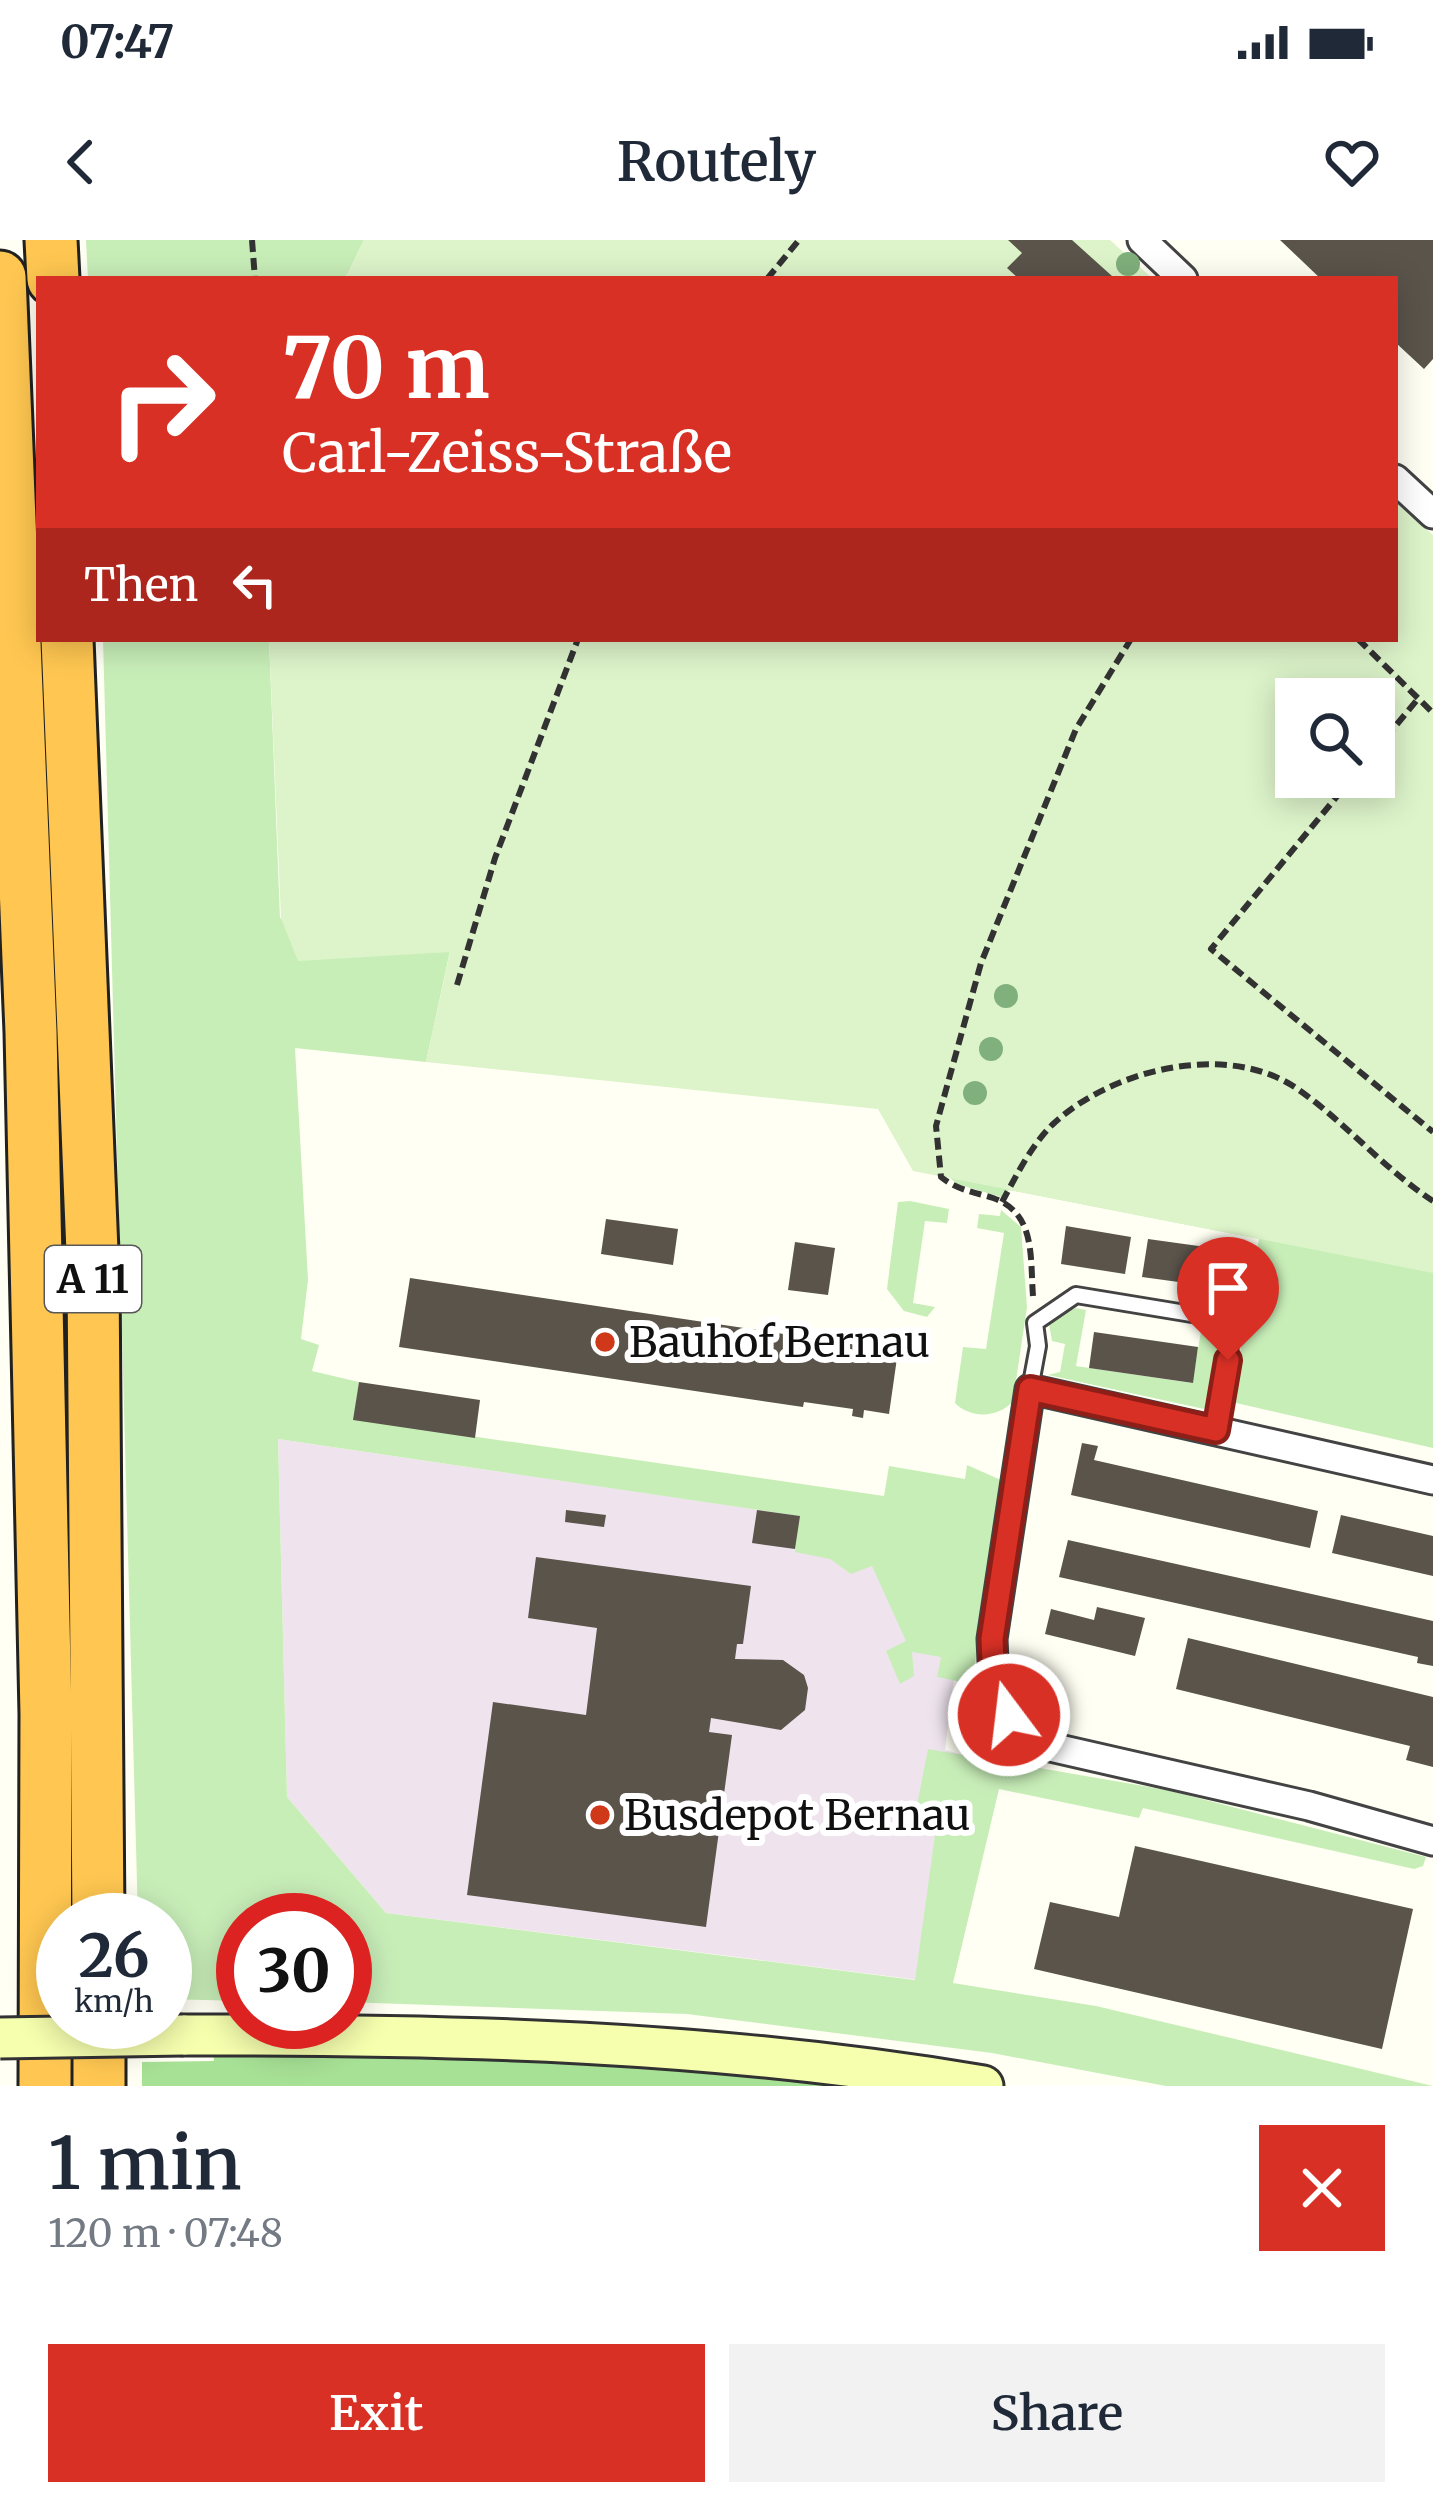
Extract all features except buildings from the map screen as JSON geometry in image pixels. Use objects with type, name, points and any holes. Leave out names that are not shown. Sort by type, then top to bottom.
[{"type":"highway","points":[[51,240],[53,276]]},
{"type":"highway","name":"A 11","points":[[0,277],[32,1054],[46,1714],[45,2086]]},
{"type":"highway","name":"A 11","points":[[67,642],[93,1276],[98,1893]]},
{"type":"highway","points":[[99,2049],[99,2086]]},
{"type":"main road","points":[[0,2038],[403,2034],[665,2046],[779,2056],[983,2086]]},
{"type":"street","points":[[1142,240],[1180,276]]},
{"type":"street","points":[[1398,482],[1433,514]]},
{"type":"street","points":[[1433,1480],[1030,1389],[992,1639],[994,1683],[1009,1715],[1046,1746],[1309,1806],[1433,1841]]},
{"type":"lane","points":[[1030,1389],[1038,1346],[1036,1323],[1076,1294],[1234,1321],[1216,1430]]},
{"type":"path","points":[[252,240],[255,276]]},
{"type":"path","points":[[769,276],[799,240]]},
{"type":"path","points":[[457,986],[495,858],[577,642]]},
{"type":"path","points":[[1036,1323],[1027,1223],[1002,1202],[954,1188],[941,1177],[936,1126],[981,963],[1076,729],[1129,642]]},
{"type":"path","points":[[1361,642],[1433,713]]},
{"type":"path","points":[[1395,727],[1417,700]]},
{"type":"path","points":[[1336,798],[1211,949],[1433,1132]]},
{"type":"path","points":[[1002,1202],[1051,1126],[1090,1096],[1189,1066],[1237,1066],[1298,1089],[1433,1202]]},
{"type":"shaded area","points":[[278,1439],[971,1541],[945,1750],[960,1754],[927,1981],[386,1913],[287,1797]]},
{"type":"green space","points":[[86,240],[364,240],[346,276],[88,276]]},
{"type":"green space","points":[[364,240],[1110,240],[1150,276],[346,276]]},
{"type":"green space","points":[[1398,505],[1433,535],[1433,1273],[913,1171],[878,1109],[426,1062],[450,952],[298,961],[281,918],[269,642],[1398,642]]},
{"type":"green space","points":[[103,642],[269,642],[280,918],[450,951],[426,1062],[295,1048],[308,1280],[301,1339],[319,1345],[312,1371],[359,1382],[354,1419],[884,1496],[889,1466],[965,1479],[967,1465],[1001,1480],[972,1684],[937,1677],[941,1657],[912,1652],[914,1676],[900,1684],[886,1651],[906,1641],[872,1566],[851,1574],[830,1559],[795,1552],[799,1516],[278,1439],[287,1797],[369,1893],[216,1893],[216,2000],[192,2000],[192,1893],[137,1893]]},
{"type":"green space","points":[[1275,728],[1275,798],[1303,798],[1433,1170],[1433,1448],[1232,1402],[1259,1239],[1009,1190],[1001,1197],[957,1184],[947,1175]]},
{"type":"green space","points":[[898,1202],[949,1209],[947,1223],[925,1221],[913,1303],[935,1307],[927,1317],[904,1311],[887,1289]]},
{"type":"green space","points":[[1001,1210],[1021,1227],[1027,1307],[1013,1401],[1000,1411],[976,1414],[955,1403],[963,1347],[986,1349],[1004,1233],[977,1228],[979,1214],[1000,1216]]},
{"type":"green space","points":[[1076,1308],[1086,1310],[1076,1366],[1192,1383],[1202,1326],[1210,1327],[1222,1343],[1214,1391],[1204,1409],[1048,1375],[1060,1372],[1065,1344],[1052,1341],[1048,1319]]},
{"type":"green space","points":[[928,1749],[1167,1790],[1426,1857],[1423,1866],[1414,1869],[1143,1808],[1139,1818],[999,1789],[953,1983],[1096,2006],[1433,2086],[1166,2086],[992,2053],[687,2014],[372,2003],[372,1897],[386,1913],[915,1980],[938,1813],[916,1810]]},
{"type":"green space","points":[[213,2051],[499,2052],[865,2086],[142,2086],[142,2062],[214,2061]]},
{"type":"place","name":"Bauhof Bernau","points":[[605,1342]]},
{"type":"place","name":"Busdepot Bernau","points":[[600,1815]]},
{"type":"route","points":[[1009,1715],[994,1683],[992,1639],[1016,1453],[1030,1389],[1216,1430],[1228,1360]]}]
